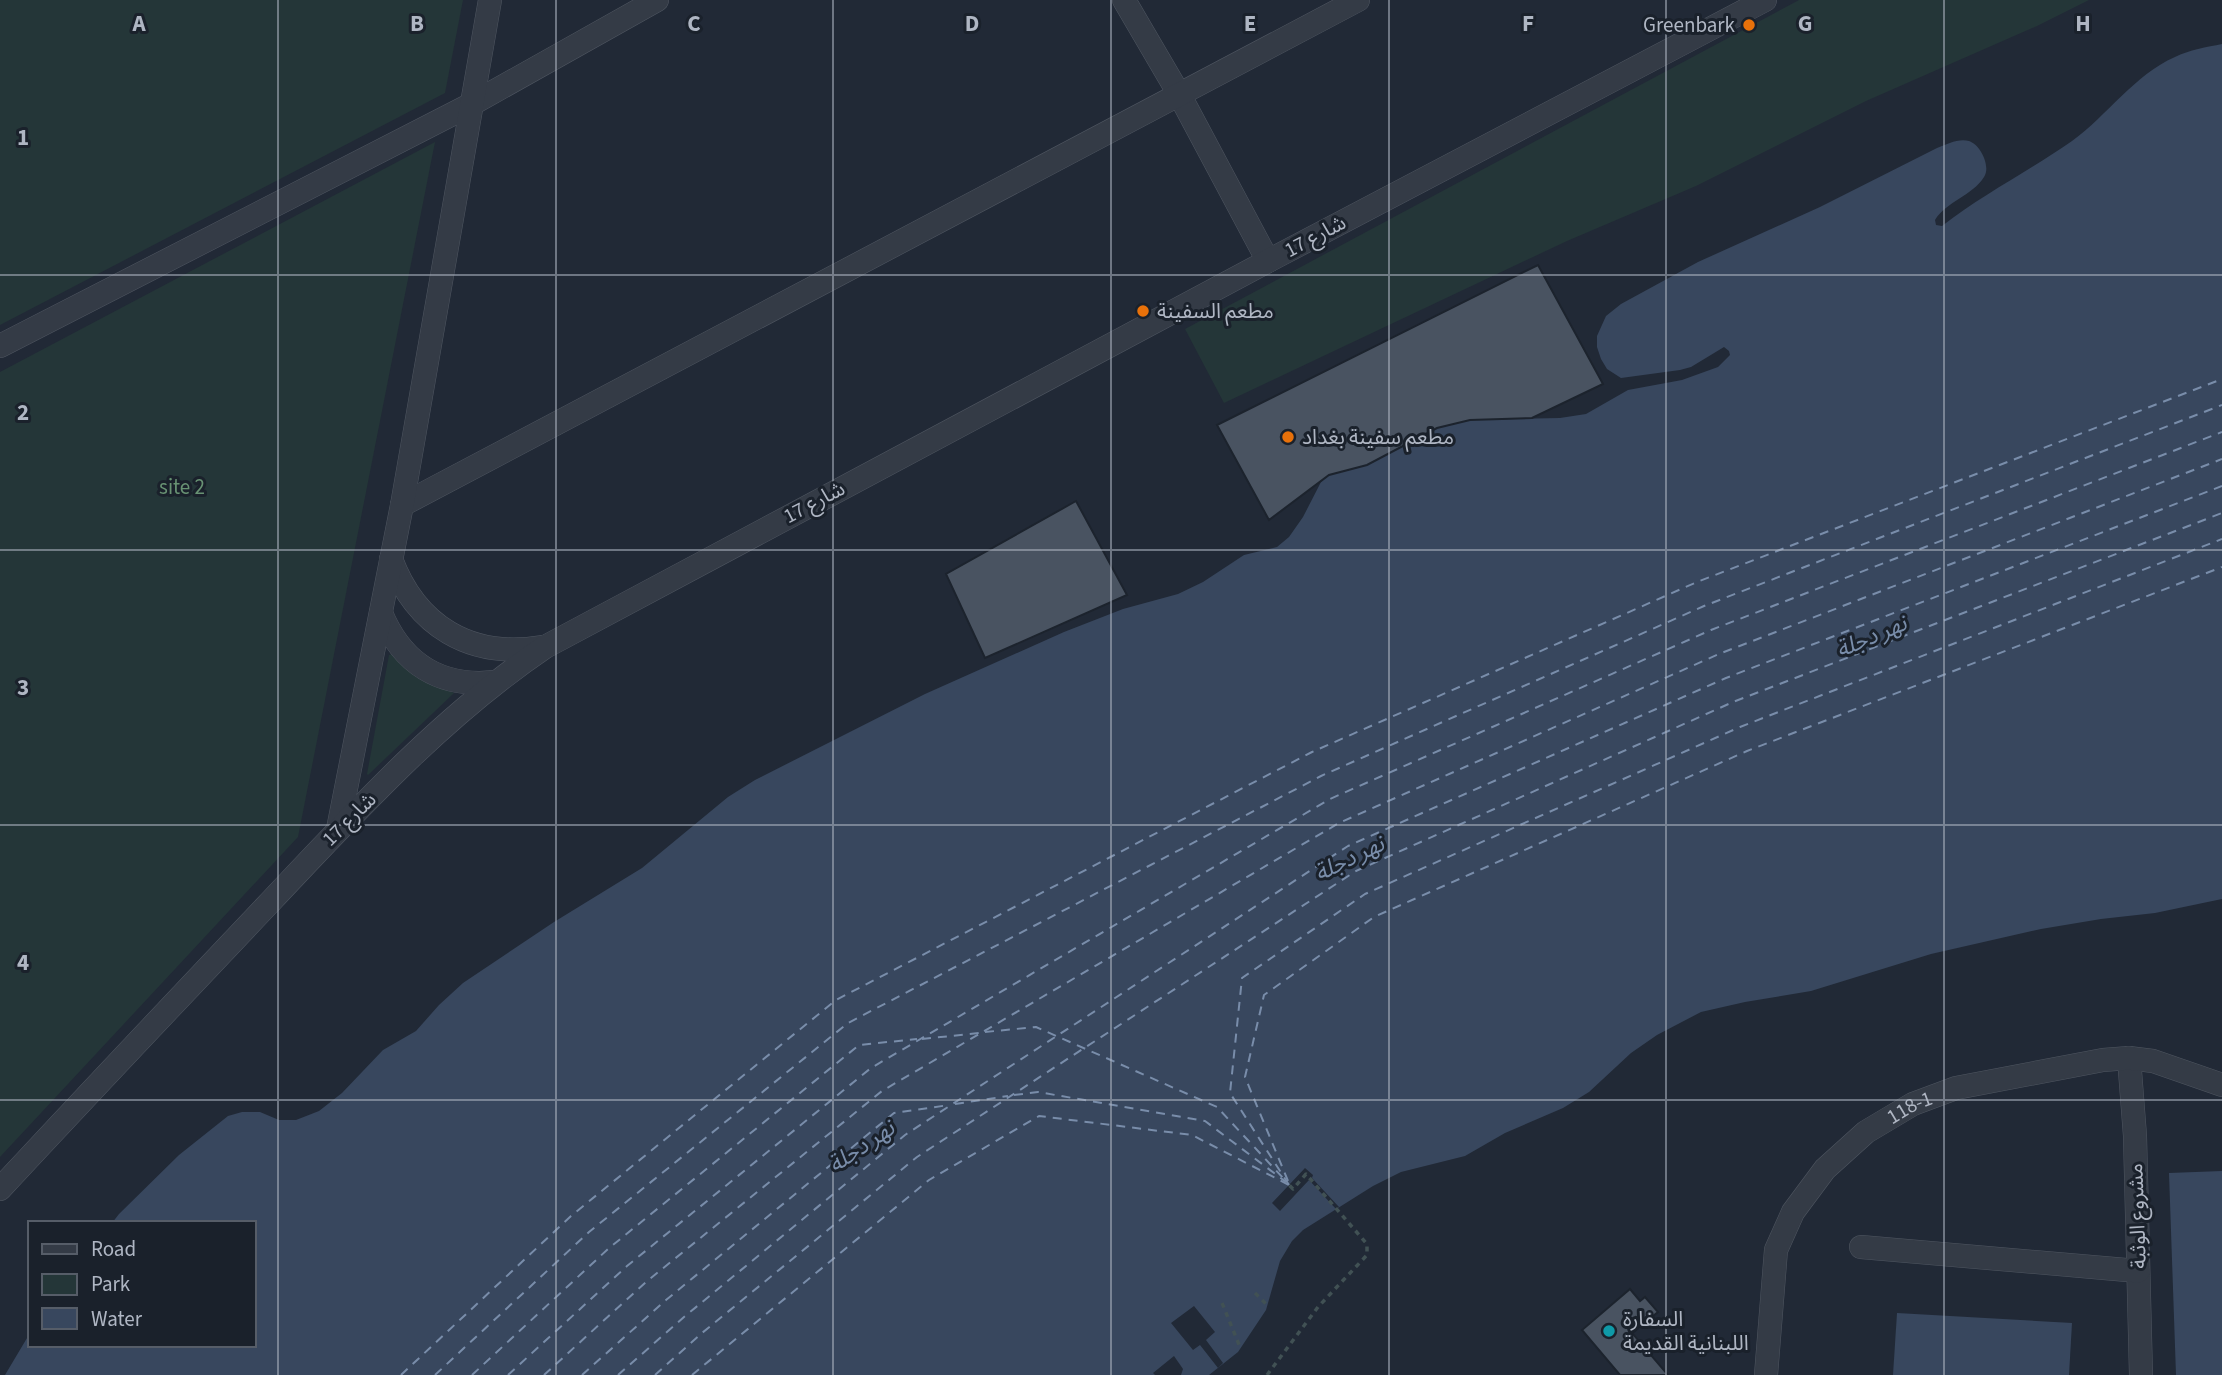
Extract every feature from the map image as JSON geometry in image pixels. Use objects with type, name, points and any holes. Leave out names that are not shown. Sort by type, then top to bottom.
[{"type":"street","points":[[338,829],[402,505],[490,0]]},
{"type":"street","points":[[0,346],[470,105],[657,0]]},
{"type":"street","points":[[1124,0],[1179,94],[1268,261]]},
{"type":"street","points":[[402,505],[1358,0]]},
{"type":"street","name":"شارع 17","points":[[0,1189],[338,829],[495,682],[545,647],[1268,261],[1765,0]]},
{"type":"street","points":[[391,558],[398,579],[410,597],[440,628],[460,639],[502,650],[545,647]]},
{"type":"street","points":[[381,613],[398,646],[425,670],[459,682],[495,682]]},
{"type":"street","name":"118-1","points":[[1766,1375],[1776,1251],[1793,1212],[1825,1169],[1866,1132],[1913,1104],[1956,1088],[2103,1060],[2129,1058],[2153,1061],[2222,1085]]},
{"type":"street","name":"مشروع الوثبة","points":[[2129,1058],[2141,1375]]},
{"type":"street","points":[[1861,1247],[2138,1271]]},
{"type":"path","points":[[1267,1375],[1318,1307],[1369,1250],[1360,1235],[1306,1174],[1293,1189],[1289,1185]]},
{"type":"path","points":[[1255,1293],[1267,1305]]},
{"type":"path","points":[[1222,1303],[1240,1348]]},
{"type":"green space","points":[[0,0],[463,0],[445,93],[0,325]]},
{"type":"green space","points":[[1799,0],[2089,0],[2037,26],[1866,101],[1696,186],[1567,241],[1224,403],[1185,329]]},
{"type":"green space","name":"site 2","points":[[435,142],[298,837],[0,1157],[0,372]]},
{"type":"green space","points":[[392,654],[416,677],[454,693],[368,775],[389,655]]},
{"type":"water","name":"نهر دجلة","points":[[2222,44],[2222,899],[2155,913],[2041,929],[1931,954],[1811,991],[1701,1012],[1657,1035],[1631,1053],[1589,1092],[1563,1108],[1505,1133],[1465,1156],[1401,1172],[1373,1186],[1303,1230],[1292,1241],[1280,1261],[1266,1310],[1238,1352],[1209,1375],[5,1375],[28,1336],[28,1347],[256,1347],[256,1221],[114,1221],[119,1214],[179,1155],[228,1116],[242,1112],[260,1112],[279,1120],[296,1120],[319,1111],[342,1093],[383,1050],[416,1031],[463,983],[554,922],[642,868],[728,797],[755,780],[925,694],[1064,632],[1123,609],[1178,594],[1203,582],[1244,555],[1277,547],[1289,537],[1321,482],[1329,475],[1367,465],[1437,428],[1470,420],[1560,418],[1586,414],[1628,390],[1682,380],[1718,367],[1730,355],[1724,347],[1691,367],[1621,378],[1607,369],[1601,359],[1597,336],[1606,316],[1621,304],[1698,262],[1820,207],[1937,148],[1957,141],[1969,141],[1981,152],[1986,173],[1979,184],[1940,213],[1935,220],[1936,225],[1942,226],[2072,141],[2160,65],[2198,49]]},
{"type":"water","points":[[2222,1171],[2222,1375],[2176,1375],[2169,1173]]},
{"type":"water","points":[[1897,1313],[2072,1323],[2069,1375],[1893,1375]]},
{"type":"pier","points":[[1305,1168],[1339,1207],[1336,1209],[1309,1180],[1280,1211],[1272,1203]]},
{"type":"pier","points":[[1194,1306],[1215,1332],[1206,1340],[1223,1363],[1218,1368],[1200,1345],[1193,1350],[1171,1323]]},
{"type":"pier","points":[[1174,1356],[1183,1369],[1181,1375],[1153,1373]]},
{"type":"building","points":[[1538,265],[1603,384],[1532,418],[1470,420],[1437,428],[1367,465],[1329,475],[1269,520],[1217,425]]},
{"type":"building","points":[[1076,501],[1127,595],[985,658],[946,574]]},
{"type":"building","name":"السفارة اللبنانية القديمة","points":[[1630,1289],[1640,1301],[1645,1297],[1658,1312],[1632,1333],[1668,1375],[1620,1375],[1582,1330]]},
{"type":"ferry route","points":[[401,1375],[571,1216],[836,1000],[1312,752],[1697,582],[2222,379]]},
{"type":"ferry route","points":[[435,1375],[589,1232],[848,1023],[1321,776],[1704,606],[2222,405]]},
{"type":"ferry route","points":[[508,1375],[627,1266],[871,1068],[1330,799],[1711,630],[2222,432]]},
{"type":"ferry route","points":[[544,1375],[646,1282],[882,1091],[1339,823],[1719,654],[2222,459]]},
{"type":"ferry route","points":[[618,1375],[684,1317],[905,1135],[1348,846],[1726,678],[2222,486]]},
{"type":"ferry route","points":[[655,1375],[702,1333],[917,1157],[1356,871],[1733,702],[2222,513]]},
{"type":"ferry route","points":[[1289,1185],[1230,1093],[1242,978],[1365,894],[1740,727],[2222,539]]},
{"type":"ferry route","points":[[1288,1181],[1245,1077],[1264,995],[1374,917],[1747,751],[2222,567]]},
{"type":"ferry route","points":[[985,1032],[1036,1027],[1217,1107],[1284,1179]]},
{"type":"ferry route","points":[[922,1039],[979,1033]]},
{"type":"ferry route","points":[[472,1375],[608,1249],[859,1045],[917,1039]]},
{"type":"ferry route","points":[[1014,1095],[1038,1092],[1205,1121],[1286,1182]]},
{"type":"ferry route","points":[[955,1104],[1008,1096]]},
{"type":"ferry route","points":[[582,1375],[666,1300],[894,1113],[949,1105]]},
{"type":"ferry route","points":[[692,1375],[929,1180],[1039,1116],[1192,1135],[1289,1185]]},
{"type":"place","name":"Greenbark","points":[[1749,25]]},
{"type":"place","name":"مطعم السفينة","points":[[1143,311]]},
{"type":"place","name":"مطعم سفينة بغداد","points":[[1288,437]]},
{"type":"place","name":"السفارة اللبنانية القديمة","points":[[1609,1331]]}]
